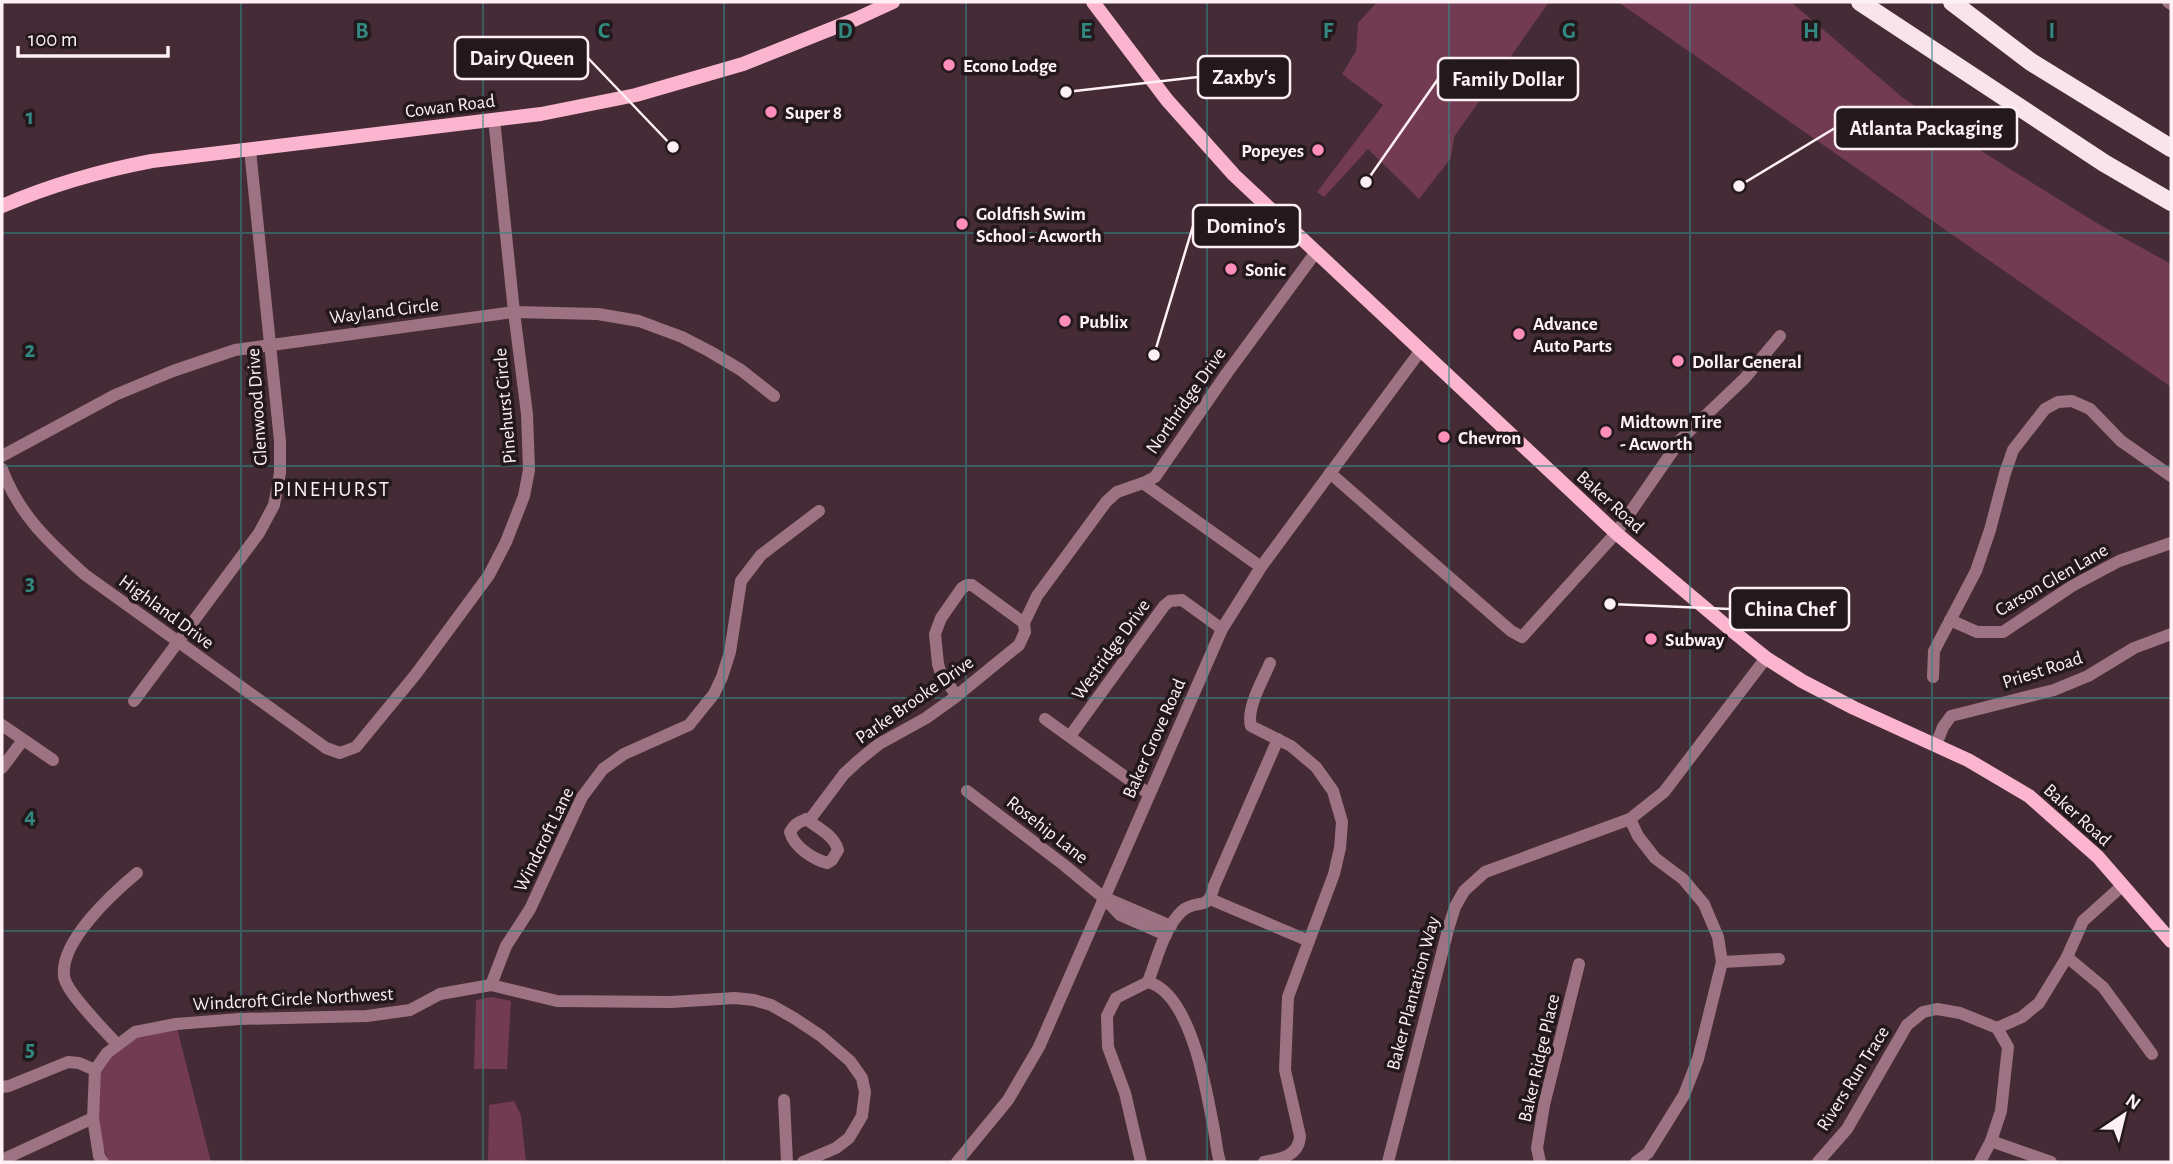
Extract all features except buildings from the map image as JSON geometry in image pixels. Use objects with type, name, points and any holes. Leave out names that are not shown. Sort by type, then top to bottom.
[{"type":"highway","points":[[1860,2],[2022,110],[2171,202]]},
{"type":"highway","points":[[1879,2],[2022,110]]},
{"type":"highway","points":[[1952,2],[2031,62],[2171,148]]},
{"type":"highway","points":[[1964,2],[2031,62]]},
{"type":"main road","name":"Cowan Road","points":[[2,206],[71,180],[152,161],[494,119],[576,107],[679,84],[743,64],[893,2]]},
{"type":"main road","name":"Baker Road","points":[[1093,2],[1167,100],[1234,175],[1616,533],[1766,658],[1802,681],[1993,773],[2029,796],[2098,857],[2171,941]]},
{"type":"street","name":"Pinehurst Circle","points":[[340,753],[356,747],[416,674],[488,575],[506,542],[524,496],[529,470],[527,414],[513,312],[494,119]]},
{"type":"street","name":"Glenwood Drive","points":[[134,701],[259,533],[274,505],[280,473],[280,441],[250,150]]},
{"type":"street","name":"Northridge Drive","points":[[1143,483],[1155,477],[1316,252]]},
{"type":"street","name":"Wayland Circle","points":[[2,456],[115,395],[173,371],[235,350],[513,312],[598,314],[639,321],[682,337],[709,351],[741,370],[774,396]]},
{"type":"street","points":[[1330,472],[1511,631],[1522,637],[1616,533],[1681,439],[1745,378],[1780,336]]},
{"type":"street","name":"Baker Grove Road","points":[[957,1162],[1000,1112],[1031,1064],[1222,629],[1261,567],[1421,351]]},
{"type":"street","points":[[1933,677],[1934,651],[1976,571],[2013,450],[2045,409],[2057,402],[2073,401],[2090,409],[2121,441],[2171,476]]},
{"type":"street","name":"Highland Drive","points":[[2,469],[10,492],[30,520],[54,547],[84,574],[326,748],[340,753]]},
{"type":"street","points":[[1143,483],[1261,567]]},
{"type":"street","name":"Parke Brooke Drive","points":[[806,819],[811,818],[844,774],[858,761],[879,744],[926,718],[957,696],[1019,645],[1025,632],[1024,623],[1037,596],[1106,502],[1117,492],[1143,483]]},
{"type":"street","name":"Windcroft Lane","points":[[491,985],[506,946],[530,909],[582,797],[603,769],[624,754],[689,725],[713,694],[722,677],[730,652],[741,581],[761,555],[819,511]]},
{"type":"street","name":"Carson Glen Lane","points":[[1950,620],[1977,632],[2003,632],[2072,586],[2119,561],[2171,543]]},
{"type":"street","points":[[957,696],[941,674],[935,634],[941,618],[962,588],[972,585],[1024,623]]},
{"type":"street","name":"Westridge Drive","points":[[1070,736],[1170,601],[1182,600],[1222,629]]},
{"type":"street","name":"Priest Road","points":[[1936,745],[1951,716],[2054,690],[2088,677],[2134,648],[2171,634]]},
{"type":"street","name":"Baker Plantation Way","points":[[1388,1162],[1449,926],[1464,891],[1485,872],[1630,819],[1664,792],[1766,658]]},
{"type":"street","points":[[1264,1162],[1292,1154],[1300,1143],[1285,1070],[1288,997],[1334,874],[1342,822],[1339,805],[1326,778],[1299,751],[1251,726],[1249,719],[1252,704],[1270,663]]},
{"type":"street","points":[[1045,719],[1149,794]]},
{"type":"street","points":[[2,725],[53,760]]},
{"type":"street","points":[[1148,982],[1178,915],[1187,907],[1210,899],[1278,739]]},
{"type":"street","points":[[2,768],[23,740]]},
{"type":"street","name":"Rosehip Lane","points":[[967,791],[1104,898],[1169,931]]},
{"type":"street","points":[[1630,819],[1655,858],[1684,879],[1704,904],[1718,937],[1722,962],[1698,1059],[1684,1095],[1648,1153],[1636,1162]]},
{"type":"street","points":[[117,1044],[78,1000],[64,976],[66,960],[76,938],[106,900],[137,873]]},
{"type":"street","points":[[1980,1162],[1992,1141],[2001,1111],[2007,1067],[2008,1047],[1997,1028],[2022,1017],[2039,1003],[2067,957],[2083,921],[2123,885]]},
{"type":"street","points":[[1210,899],[1309,941]]},
{"type":"street","points":[[2067,957],[2103,987],[2152,1054]]},
{"type":"street","points":[[1722,962],[1779,959]]},
{"type":"street","name":"Baker Ridge Place","points":[[1540,1162],[1537,1148],[1544,1105],[1579,964]]},
{"type":"street","points":[[1141,1162],[1125,1093],[1108,1047],[1107,1016],[1116,998],[1148,982],[1156,984],[1170,997],[1196,1051],[1220,1162]]},
{"type":"street","name":"Windcroft Circle Northwest","points":[[95,1070],[107,1053],[135,1032],[176,1024],[239,1019],[368,1016],[410,1010],[440,995],[491,985],[557,1001],[754,1000],[771,1005],[821,1036],[850,1061],[862,1078],[865,1098],[852,1135],[841,1145],[812,1160]]},
{"type":"street","name":"Rivers Run Trace","points":[[1818,1162],[1847,1129],[1907,1025],[1923,1012],[1937,1009],[1960,1013],[1997,1028]]},
{"type":"street","points":[[2,1087],[68,1062],[79,1063],[95,1070],[93,1118],[99,1156],[103,1162]]},
{"type":"street","points":[[784,1100],[788,1162]]},
{"type":"street","points":[[2,1160],[93,1118]]},
{"type":"street","points":[[1992,1141],[2051,1162]]},
{"type":"shaded area","points":[[1377,2],[1549,2],[1454,137],[1451,158],[1419,199],[1368,149],[1324,197],[1317,192],[1383,105],[1342,74],[1356,51],[1358,23]]},
{"type":"shaded area","points":[[1618,2],[1791,2],[1902,97],[1983,152],[2095,222],[2171,264],[2171,387]]},
{"type":"shaded area","points":[[492,997],[511,1001],[507,1069],[474,1069],[476,1000]]},
{"type":"shaded area","points":[[176,1024],[211,1162],[109,1162],[93,1118],[95,1070],[117,1044]]},
{"type":"shaded area","points":[[514,1101],[521,1116],[526,1162],[488,1162],[489,1105]]},
{"type":"place","name":"Econo Lodge","points":[[949,65]]},
{"type":"place","name":"Zaxby's","points":[[1066,92]]},
{"type":"place","name":"Super 8","points":[[771,112]]},
{"type":"place","name":"Dairy Queen","points":[[673,147]]},
{"type":"place","name":"Popeyes","points":[[1318,150]]},
{"type":"place","name":"Family Dollar","points":[[1366,182]]},
{"type":"place","name":"Atlanta Packaging","points":[[1739,186]]},
{"type":"place","name":"Goldfish Swim School - Acworth","points":[[962,224]]},
{"type":"place","name":"Sonic","points":[[1231,269]]},
{"type":"place","name":"Publix","points":[[1065,321]]},
{"type":"place","name":"Advance Auto Parts","points":[[1519,334]]},
{"type":"place","name":"Domino's","points":[[1154,355]]},
{"type":"place","name":"Dollar General","points":[[1678,361]]},
{"type":"place","name":"Midtown Tire - Acworth","points":[[1606,432]]},
{"type":"place","name":"Chevron","points":[[1444,437]]},
{"type":"place","name":"China Chef","points":[[1610,604]]},
{"type":"place","name":"Subway","points":[[1651,639]]},
{"type":"district","name":"PINEHURST","points":[[332,489]]}]
